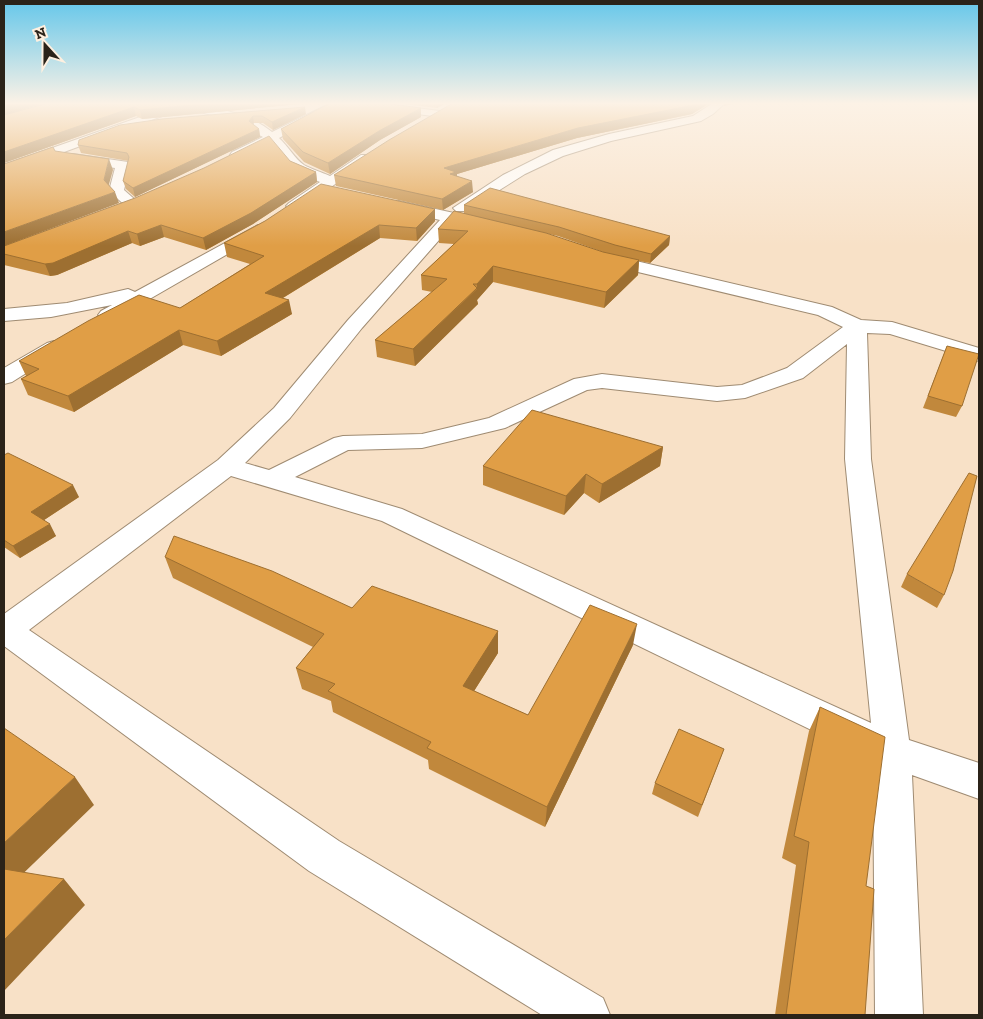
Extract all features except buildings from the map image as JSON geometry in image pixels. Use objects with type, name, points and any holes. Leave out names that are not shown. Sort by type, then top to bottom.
[{"type":"street","points":[[4,170],[59,151]]},
{"type":"street","points":[[73,151],[64,156],[123,165],[116,191],[120,205],[150,197]]},
{"type":"street","points":[[227,160],[246,151]]},
{"type":"street","points":[[283,151],[298,167],[329,188]]},
{"type":"street","points":[[282,214],[329,188],[376,151]]},
{"type":"street","points":[[564,151],[533,164],[445,222],[355,324],[282,413],[227,466],[4,630],[324,856],[586,1015]]},
{"type":"street","points":[[383,203],[445,222],[506,230]]},
{"type":"street","points":[[445,222],[487,226]]},
{"type":"street","points":[[95,322],[268,224]]},
{"type":"street","points":[[590,254],[608,261],[825,311],[857,326],[892,328],[979,355]]},
{"type":"street","points":[[4,315],[38,315],[88,306],[154,288]]},
{"type":"street","points":[[271,479],[342,443],[422,441],[498,423],[582,384],[602,381],[717,394],[745,391],[795,372],[857,326]]},
{"type":"street","points":[[857,326],[858,460],[892,751],[899,1015]]},
{"type":"street","points":[[4,377],[70,337]]},
{"type":"street","points":[[227,466],[392,515],[892,751],[979,781]]}]
